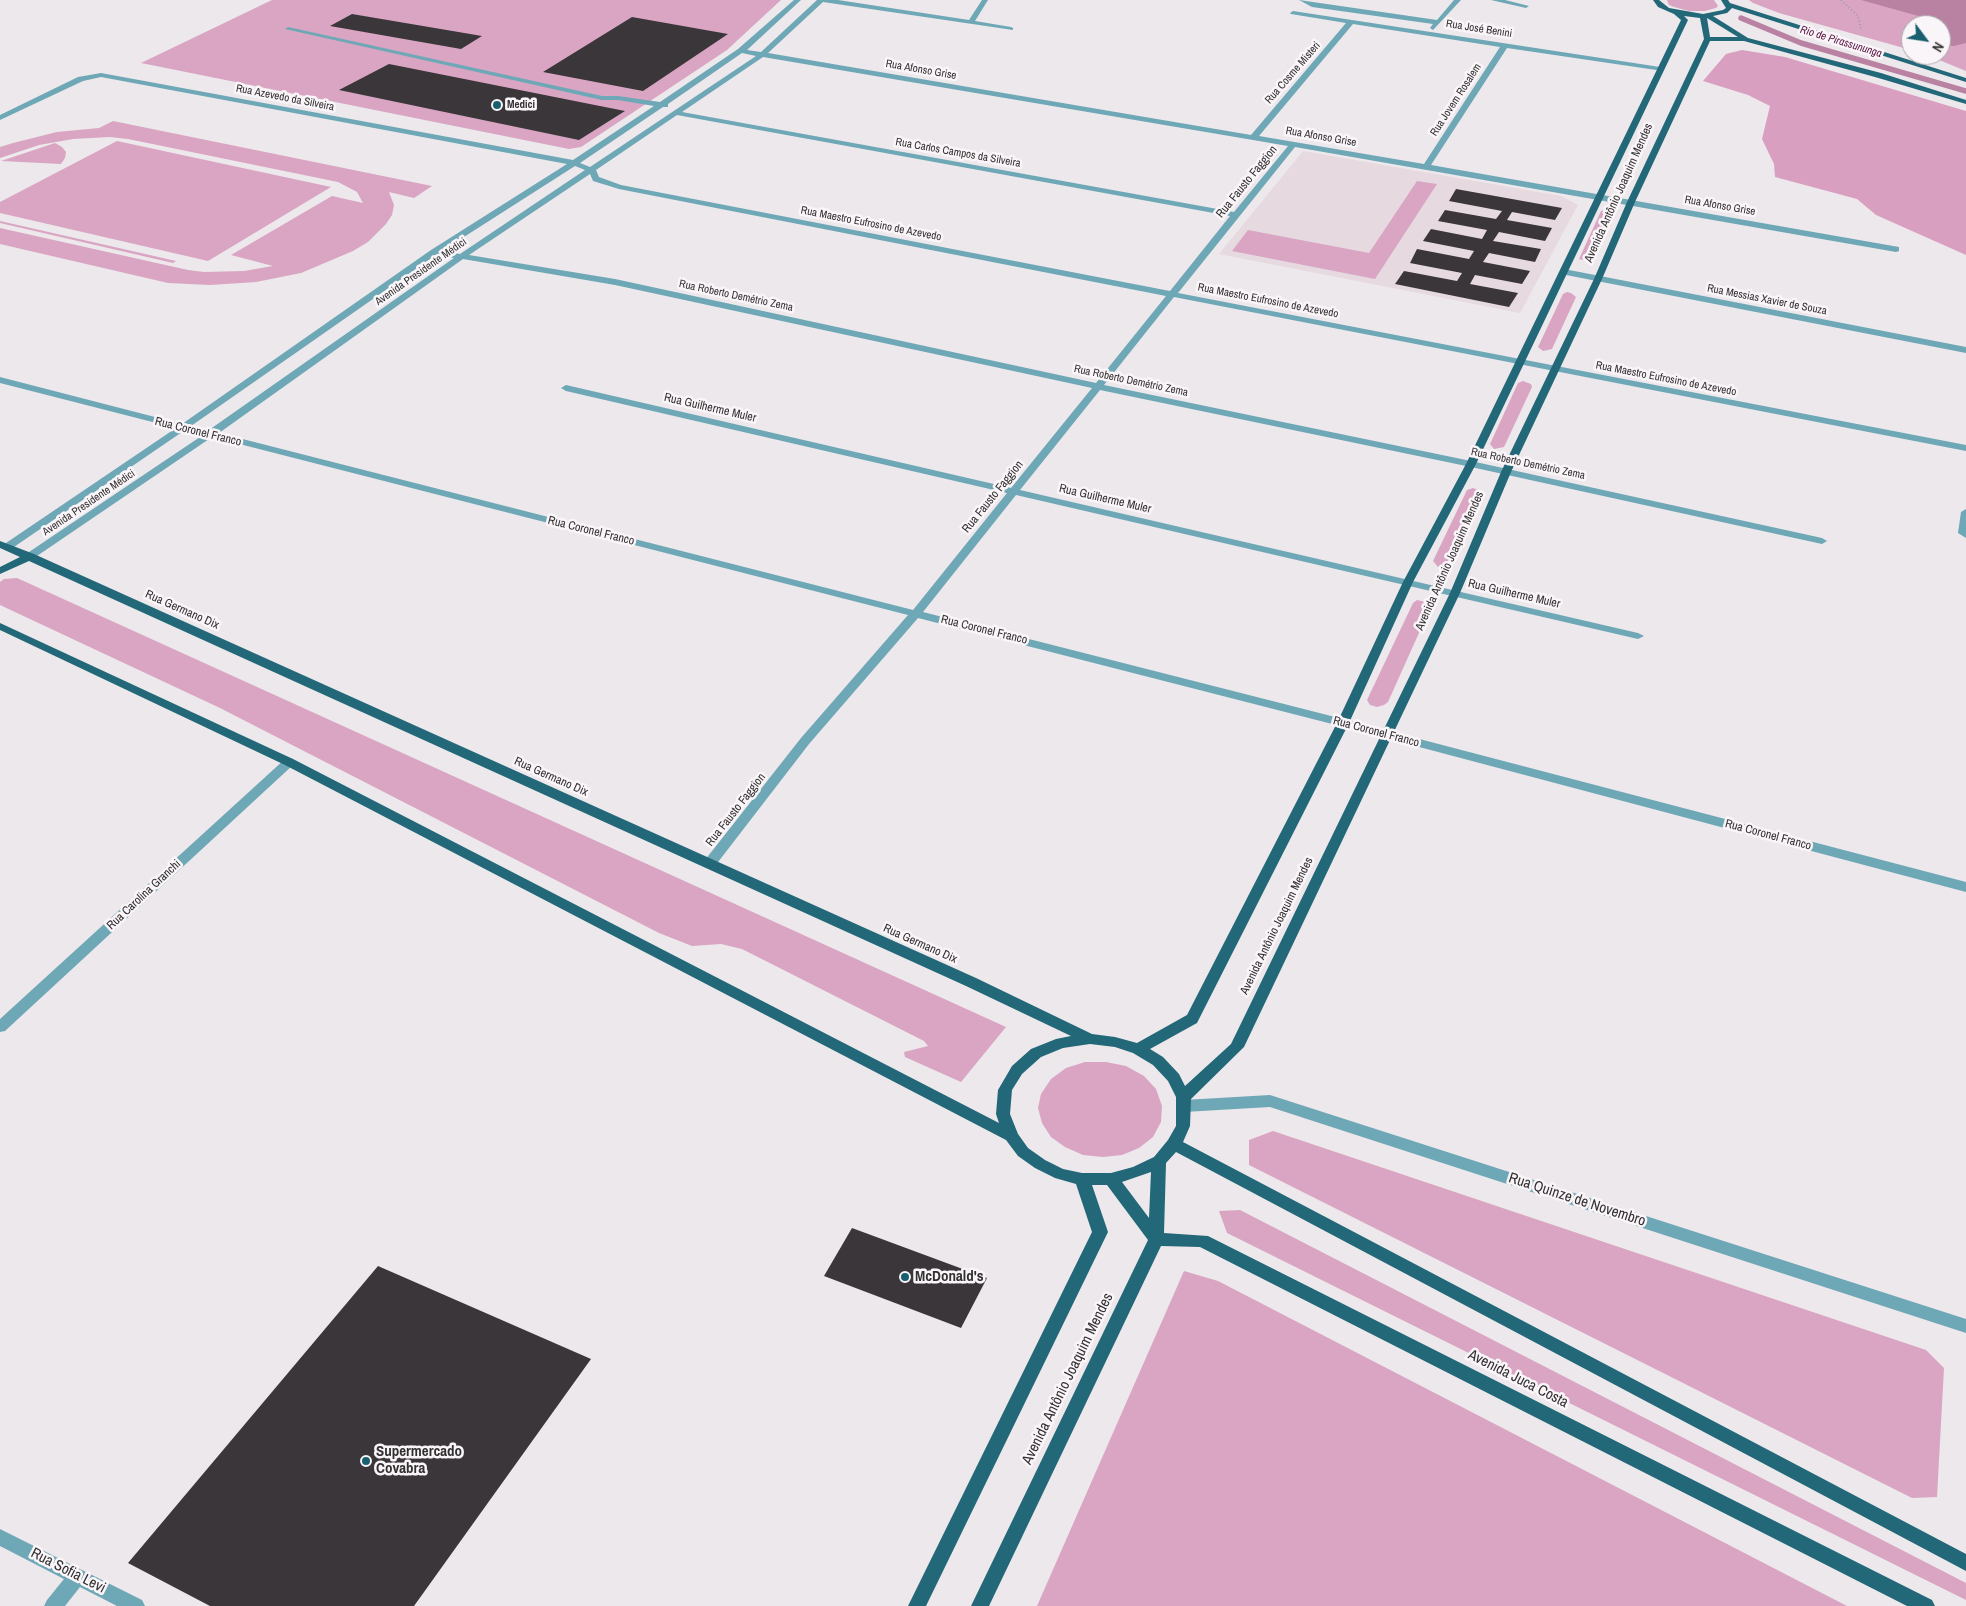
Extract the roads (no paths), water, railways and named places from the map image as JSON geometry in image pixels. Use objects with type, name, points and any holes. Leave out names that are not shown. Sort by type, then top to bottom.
[{"type":"main road","points":[[1656,0],[1660,6],[1677,13],[1705,16],[1725,12],[1728,8],[1725,1]]},
{"type":"main road","points":[[1725,1],[1966,80]]},
{"type":"main road","name":"Avenida Antônio Joaquim Mendes","points":[[1138,1049],[1192,1019],[1343,723],[1408,582],[1470,464],[1564,272],[1685,20],[1677,13]]},
{"type":"main road","points":[[1705,16],[1746,39],[1878,75],[1966,102]]},
{"type":"main road","points":[[1705,16],[1707,39],[1746,39]]},
{"type":"main road","name":"Avenida Antônio Joaquim Mendes","points":[[1183,1102],[1237,1047],[1455,593],[1506,472],[1598,279],[1631,202],[1707,39]]},
{"type":"main road","name":"Rua Germano Dix","points":[[4,545],[972,982],[1090,1039]]},
{"type":"main road","points":[[0,571],[30,556]]},
{"type":"main road","points":[[0,626],[289,762],[1011,1136]]},
{"type":"main road","points":[[1090,1039],[1114,1042],[1138,1049],[1158,1061],[1174,1078],[1183,1102],[1183,1126],[1174,1144],[1158,1161],[1137,1172],[1111,1179],[1082,1179],[1060,1174],[1040,1164],[1023,1152],[1011,1136],[1003,1114],[1005,1090],[1017,1070],[1036,1053],[1061,1043],[1090,1039]]},
{"type":"main road","points":[[1174,1144],[1966,1563]]},
{"type":"main road","name":"Avenida Antônio Joaquim Mendes","points":[[980,1606],[1156,1240],[1158,1161]]},
{"type":"main road","points":[[916,1606],[1100,1232],[1082,1179]]},
{"type":"main road","points":[[1111,1179],[1156,1240]]},
{"type":"main road","name":"Avenida Juca Costa","points":[[1156,1240],[1202,1241],[1926,1606]]},
{"type":"street","name":"Avenida Presidente Médici","points":[[4,545],[182,428],[434,252],[574,164],[741,52],[798,0]]},
{"type":"street","name":"Avenida Presidente Médici","points":[[30,556],[209,435],[461,257],[763,54],[823,0]]},
{"type":"street","points":[[823,0],[1010,29]]},
{"type":"street","points":[[971,22],[985,0]]},
{"type":"street","points":[[1302,0],[1312,5],[1437,22]]},
{"type":"street","points":[[1342,0],[1357,10]]},
{"type":"street","points":[[1429,33],[1458,0]]},
{"type":"street","points":[[1494,0],[1526,6]]},
{"type":"street","name":"Rua José Benini","points":[[1293,12],[1660,69]]},
{"type":"street","name":"Rua Cosme Misteri","points":[[1252,138],[1351,22]]},
{"type":"street","points":[[770,26],[791,28]]},
{"type":"street","points":[[288,29],[602,98],[618,98],[662,105],[677,112]]},
{"type":"street","name":"Rua Jovem Rosalem","points":[[1426,167],[1505,45]]},
{"type":"street","name":"Rua Afonso Grise","points":[[741,52],[763,54],[1599,196],[1896,249]]},
{"type":"street","name":"Rua Azevedo da Silveira","points":[[0,118],[81,79],[100,75],[574,164]]},
{"type":"street","points":[[602,98],[610,104],[651,112],[677,112]]},
{"type":"street","name":"Rua Carlos Campos da Silveira","points":[[677,112],[1236,215]]},
{"type":"street","name":"Rua Fausto Faggion","points":[[710,863],[805,741],[916,613],[1293,144]]},
{"type":"street","name":"Rua Maestro Eufrosino de Azevedo","points":[[574,164],[592,170],[596,179],[619,187],[1966,448]]},
{"type":"street","name":"Rua Roberto Demétrio Zema","points":[[434,252],[615,282],[1822,541]]},
{"type":"street","name":"Rua Messias Xavier de Souza","points":[[1564,272],[1966,350]]},
{"type":"street","points":[[325,329],[351,335]]},
{"type":"street","name":"Rua Coronel Franco","points":[[0,380],[209,435],[916,613],[1343,723],[1966,887]]},
{"type":"street","name":"Rua Guilherme Muler","points":[[566,388],[1638,636]]},
{"type":"street","points":[[1966,512],[1963,533],[1966,535]]},
{"type":"street","name":"Rua Carolina Granchi","points":[[0,1027],[289,762]]},
{"type":"street","name":"Rua Quinze de Novembro","points":[[1183,1102],[1270,1101],[1966,1326]]},
{"type":"street","name":"Rua Sofia Levi","points":[[0,1537],[136,1606]]},
{"type":"street","points":[[53,1606],[78,1576]]},
{"type":"waterway","name":"Rio de Pirassununga","points":[[1741,18],[1801,43],[1966,91]]},
{"type":"place","name":"Medici","points":[[497,105]]},
{"type":"place","name":"McDonald's","points":[[905,1277]]},
{"type":"place","name":"Supermercado Covabra","points":[[366,1461]]}]
